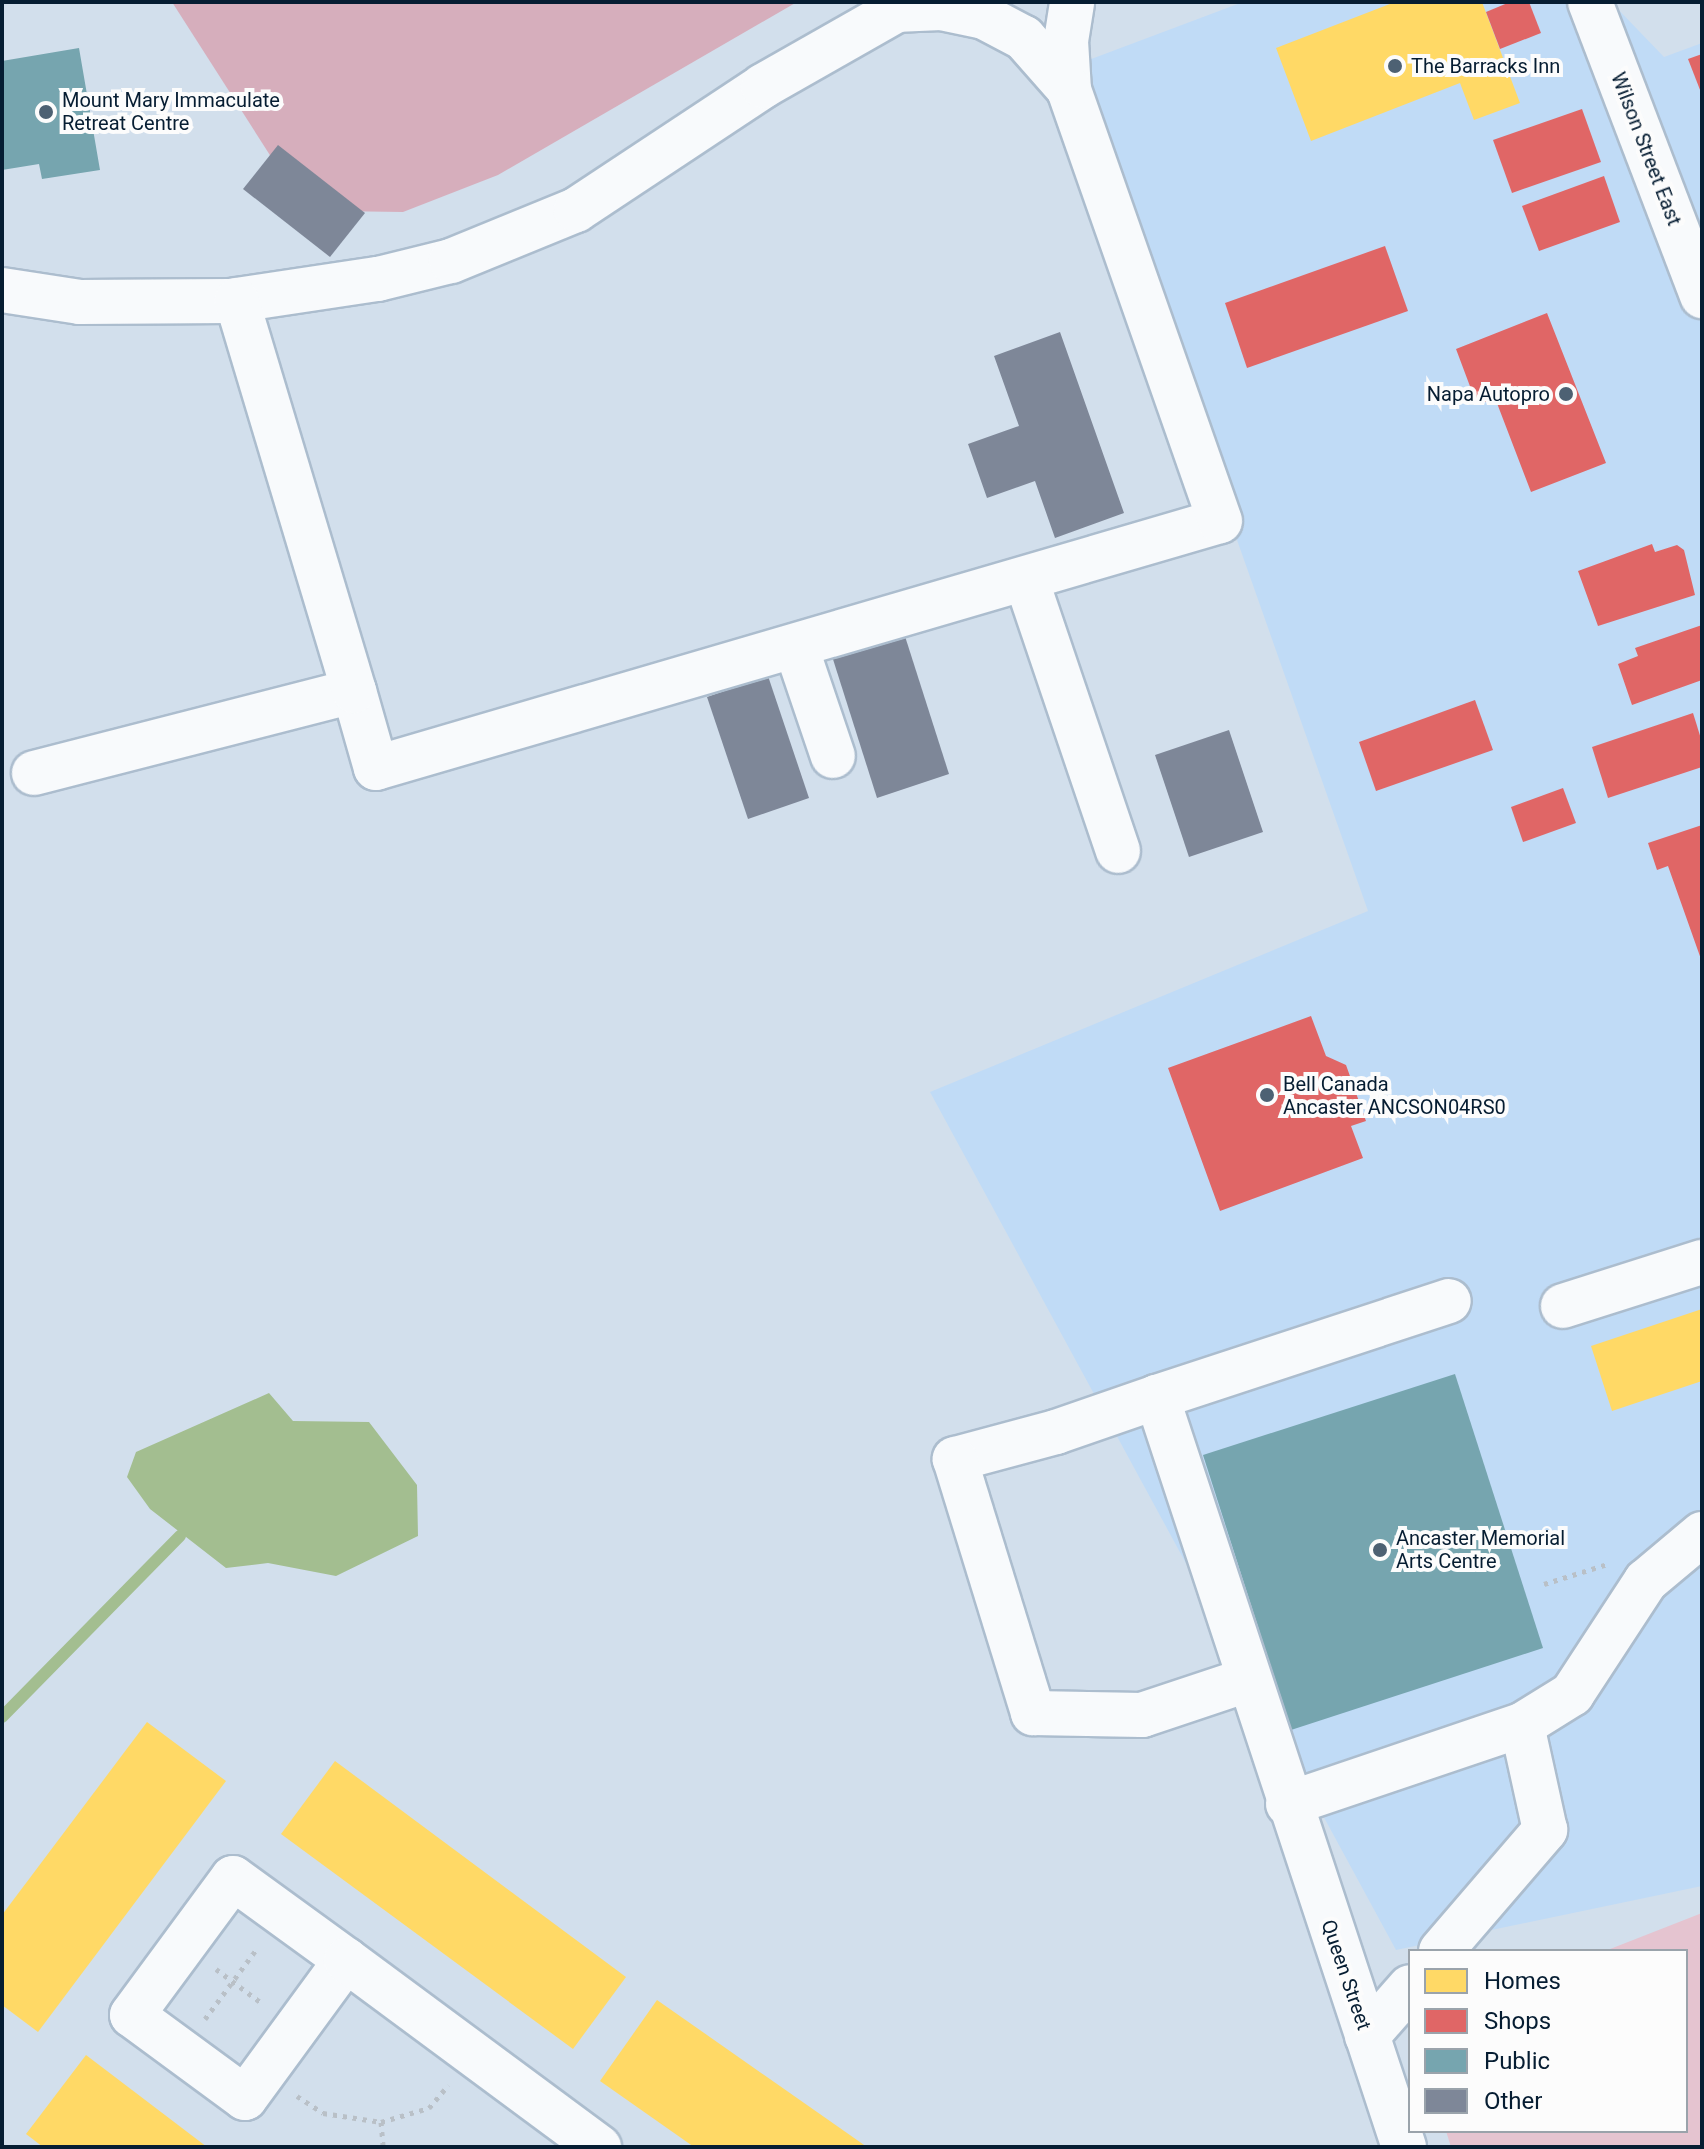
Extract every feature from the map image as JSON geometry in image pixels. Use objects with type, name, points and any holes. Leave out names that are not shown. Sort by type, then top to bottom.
[{"type":"street","points":[[237,300],[376,768],[1220,521],[1069,90],[1066,41],[1072,2]]},
{"type":"street","name":"Wilson Street East","points":[[1590,2],[1702,296]]},
{"type":"street","points":[[2,290],[80,302],[237,300],[378,279],[451,261],[536,230],[616,187],[763,86],[903,6],[963,11],[1005,26],[1040,52],[1069,90]]},
{"type":"street","points":[[1026,579],[1118,851]]},
{"type":"street","points":[[796,647],[833,756]]},
{"type":"street","points":[[34,773],[354,691]]},
{"type":"street","points":[[1563,1306],[1702,1262]]},
{"type":"street","points":[[1247,1680],[1142,1715],[1033,1713],[955,1459],[1056,1432],[1449,1301]]},
{"type":"street","name":"Queen Street","points":[[1157,1397],[1247,1680],[1404,2147]]},
{"type":"street","points":[[1288,1804],[1522,1725],[1572,1694],[1603,1654],[1646,1581],[1702,1534]]},
{"type":"street","points":[[1443,1949],[1545,1830],[1522,1725]]},
{"type":"street","points":[[346,1960],[245,2098],[132,2015],[233,1878],[346,1960],[599,2147]]},
{"type":"street","points":[[1367,2036],[1408,1989]]},
{"type":"path","points":[[181,2051],[282,1914]]},
{"type":"path","points":[[184,1944],[295,2029]]},
{"type":"path","points":[[262,2074],[323,2113],[381,2122],[429,2108],[474,2055]]},
{"type":"path","points":[[381,2122],[383,2147]]},
{"type":"shaded area","points":[[172,2],[797,2],[498,175],[403,212],[333,211],[282,174]]},
{"type":"shaded area","points":[[1243,2],[1611,2],[1664,57],[1702,43],[1702,1886],[1396,1950],[930,1092],[1368,911],[1070,67]]},
{"type":"shaded area","points":[[269,1393],[293,1421],[369,1422],[417,1485],[418,1536],[336,1576],[268,1563],[226,1568],[150,1509],[127,1477],[136,1452]]},
{"type":"shaded area","points":[[1702,1913],[1702,2147],[1451,2147],[1447,2133],[1688,2133],[1688,1949],[1610,1949]]},
{"type":"building: Homes","name":"The Barracks Inn","points":[[1395,2],[1482,2],[1520,103],[1474,120],[1460,83],[1311,141],[1276,48]]},
{"type":"building: Homes","points":[[1702,1309],[1702,1381],[1612,1411],[1591,1346]]},
{"type":"building: Homes","points":[[147,1722],[226,1781],[38,2032],[2,2005],[2,1915]]},
{"type":"building: Homes","points":[[335,1761],[626,1977],[573,2049],[281,1834]]},
{"type":"building: Homes","points":[[657,2000],[867,2147],[694,2147],[600,2081]]},
{"type":"building: Homes","points":[[86,2055],[207,2147],[43,2147],[26,2134]]},
{"type":"building: Shops","points":[[1510,2],[1529,2],[1541,33],[1500,49],[1486,12]]},
{"type":"building: Shops","points":[[1702,54],[1702,95],[1688,59]]},
{"type":"building: Shops","points":[[1582,109],[1601,162],[1512,193],[1493,140]]},
{"type":"building: Shops","points":[[1604,176],[1620,222],[1539,251],[1522,206]]},
{"type":"building: Shops","points":[[1385,246],[1408,311],[1247,368],[1225,303]]},
{"type":"building: Shops","points":[[1547,313],[1606,463],[1531,492],[1495,398],[1477,405],[1456,349]]},
{"type":"building: Shops","points":[[1652,544],[1655,552],[1677,545],[1684,550],[1695,595],[1598,626],[1578,571]]},
{"type":"building: Shops","points":[[1702,625],[1702,680],[1632,705],[1618,664],[1638,656],[1635,648]]},
{"type":"building: Shops","points":[[1475,700],[1493,750],[1376,791],[1359,742]]},
{"type":"building: Shops","points":[[1693,713],[1702,742],[1702,767],[1608,798],[1592,747]]},
{"type":"building: Shops","points":[[1563,788],[1576,823],[1523,842],[1511,807]]},
{"type":"building: Shops","points":[[1702,825],[1702,962],[1668,866],[1657,870],[1648,843]]},
{"type":"building: Shops","name":"Bell Canada Ancaster ANCSON04RS0","points":[[1311,1016],[1326,1056],[1346,1065],[1366,1121],[1351,1126],[1363,1158],[1220,1211],[1168,1068]]},
{"type":"building: Public","name":"Mount Mary Immaculate Retreat Centre","points":[[79,48],[100,170],[42,179],[39,164],[2,170],[2,61]]},
{"type":"building: Public","points":[[1455,1374],[1543,1648],[1291,1730],[1203,1455]]},
{"type":"building: Other","points":[[278,145],[365,213],[330,257],[243,189]]},
{"type":"building: Other","points":[[1060,332],[1124,513],[1055,538],[1035,481],[987,498],[968,444],[1019,426],[994,356]]},
{"type":"building: Other","points":[[903,630],[949,774],[877,798],[831,653]]},
{"type":"building: Other","points":[[768,676],[809,798],[748,819],[707,697]]},
{"type":"building: Other","points":[[1229,730],[1263,832],[1189,857],[1155,755]]},
{"type":"waterway","points":[[2,1717],[180,1536]]},
{"type":"place","name":"The Barracks Inn","points":[[1395,66]]},
{"type":"place","name":"Mount Mary Immaculate Retreat Centre","points":[[46,112]]},
{"type":"place","name":"Napa Autopro","points":[[1566,394]]},
{"type":"place","name":"Bell Canada Ancaster ANCSON04RS0","points":[[1267,1095]]},
{"type":"place","name":"Ancaster Memorial Arts Centre","points":[[1380,1550]]}]
